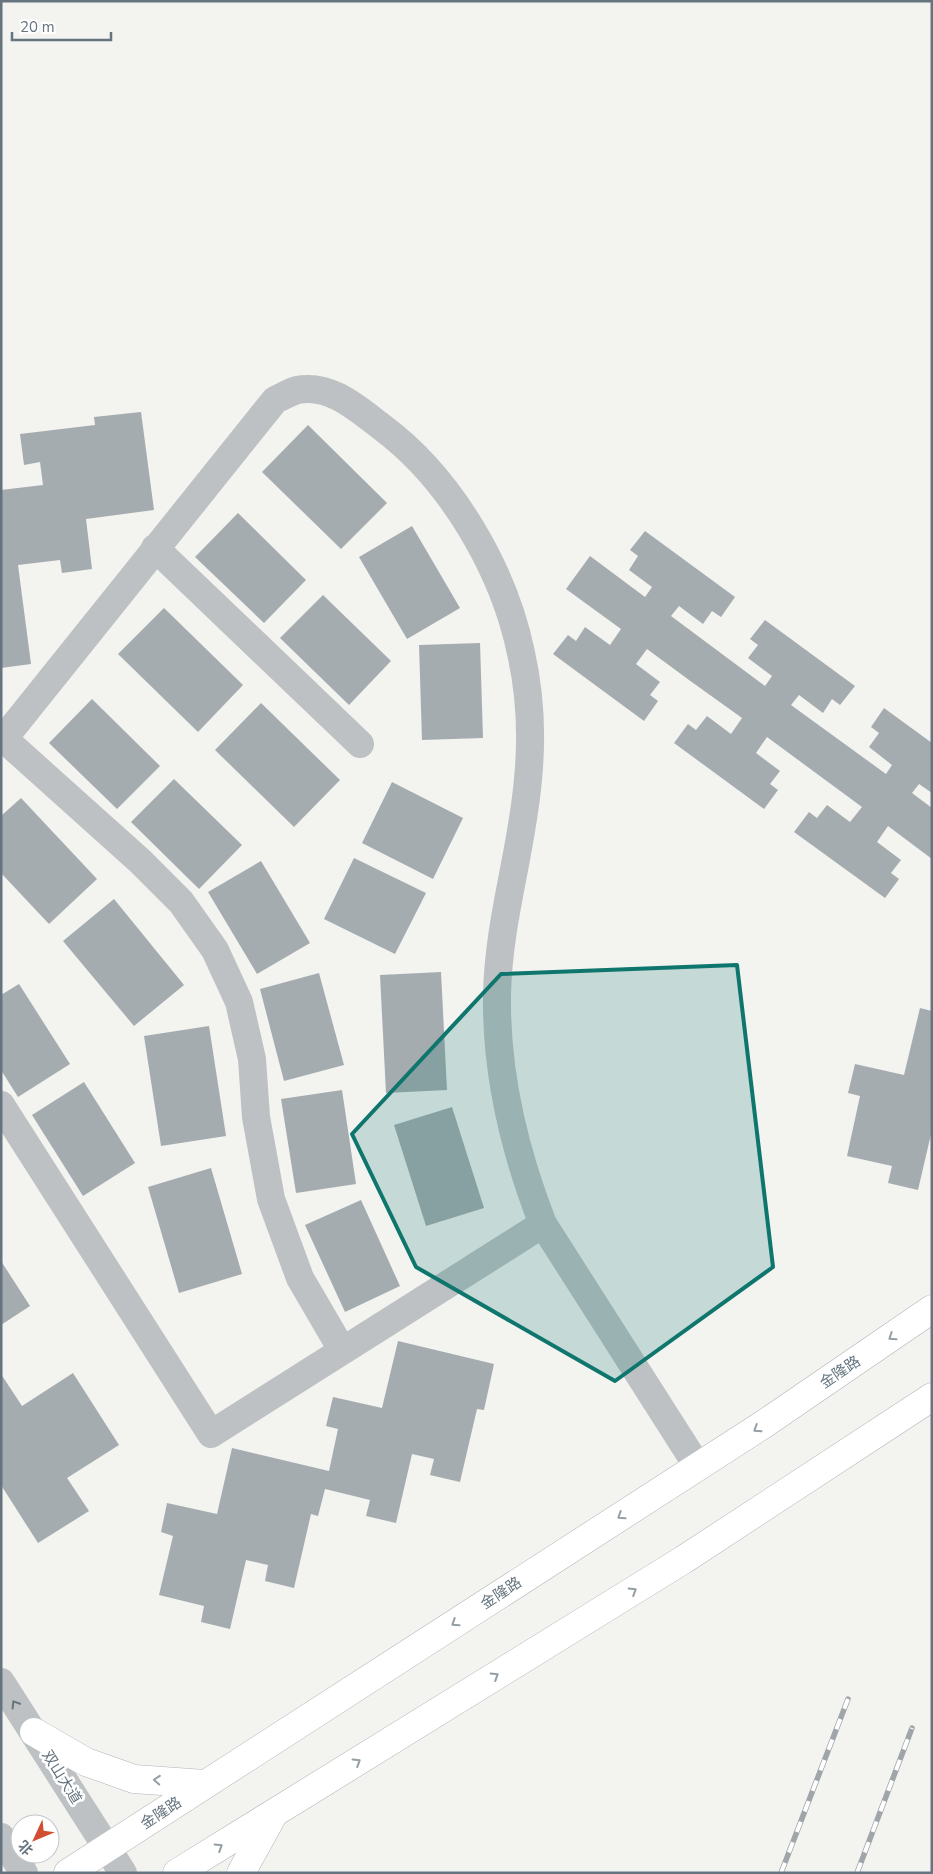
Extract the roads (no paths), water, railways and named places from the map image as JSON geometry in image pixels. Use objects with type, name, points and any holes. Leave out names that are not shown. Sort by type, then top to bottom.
[{"type":"main road","name":"金隆路","points":[[68,1873],[698,1466],[932,1309]]},
{"type":"main road","points":[[177,1873],[684,1560],[932,1397]]},
{"type":"main road","points":[[34,1732],[86,1762],[134,1778],[206,1784]]},
{"type":"main road","points":[[241,1873],[275,1812]]},
{"type":"street","points":[[342,1350],[300,1278],[271,1199],[256,1117],[252,1059],[239,1002],[214,950],[181,902],[140,861],[3,740],[258,418],[275,400],[298,390],[322,390],[345,400],[396,438],[439,484],[476,536],[503,592],[521,653],[530,716],[528,778],[517,856],[505,911],[497,995],[502,1080],[510,1126],[526,1180],[543,1224],[698,1466]]},
{"type":"street","points":[[155,548],[360,744]]},
{"type":"street","points":[[1,1105],[211,1434],[543,1224]]},
{"type":"street","name":"双山大道","points":[[1,1682],[123,1873]]},
{"type":"street","points":[[1,1837],[24,1873]]},
{"type":"railway","points":[[781,1873],[848,1699]]},
{"type":"railway","points":[[857,1873],[912,1728]]}]
